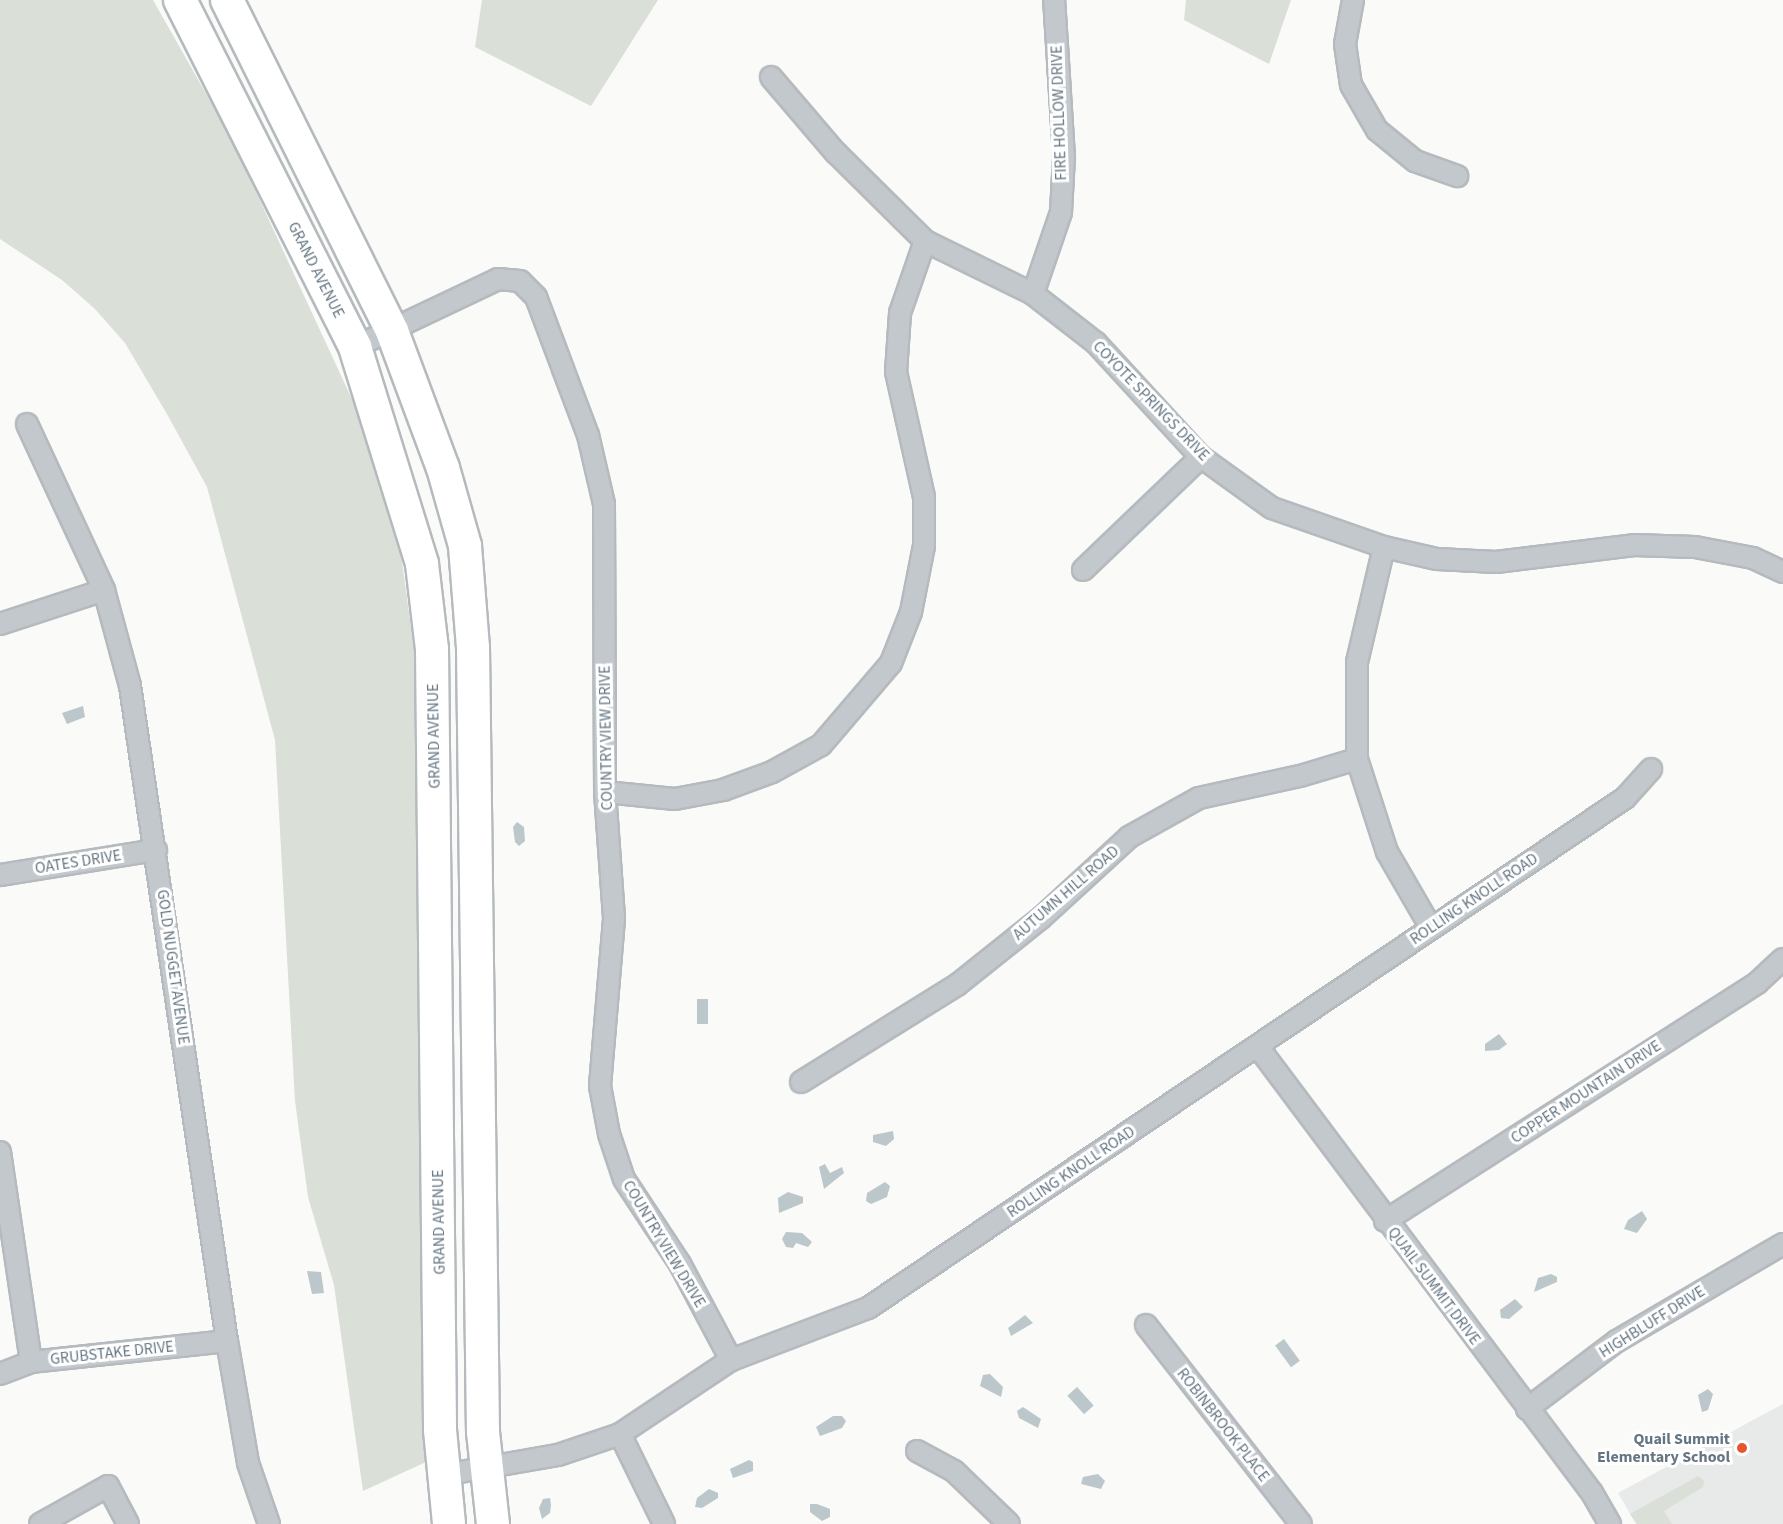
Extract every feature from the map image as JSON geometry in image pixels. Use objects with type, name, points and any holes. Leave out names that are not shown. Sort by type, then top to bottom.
[{"type":"main road","name":"GRAND AVENUE","points":[[180,0],[355,347],[422,564],[432,650],[443,1475],[449,1524]]},
{"type":"main road","points":[[227,0],[392,331],[443,468],[465,546],[473,648],[483,1432],[493,1524]]},
{"type":"street","name":"FIRE HOLLOW DRIVE","points":[[1033,294],[1061,212],[1064,157],[1054,0]]},
{"type":"street","points":[[1353,0],[1346,44],[1351,85],[1377,130],[1415,161],[1457,176]]},
{"type":"street","name":"COYOTE SPRINGS DRIVE","points":[[771,77],[836,153],[925,241],[1033,294],[1096,343],[1201,457],[1272,508],[1384,547],[1437,559],[1496,562],[1634,544],[1695,547],[1753,558],[1783,572]]},
{"type":"street","points":[[605,792],[675,799],[723,790],[772,772],[821,745],[891,663],[911,612],[924,546],[924,497],[896,372],[900,313],[925,241]]},
{"type":"street","name":"COUNTRY VIEW DRIVE","points":[[355,347],[498,279],[520,281],[536,297],[588,435],[604,504],[605,792],[614,919],[600,1086],[609,1134],[624,1179],[680,1264],[731,1360]]},
{"type":"street","name":"GOLD NUGGET AVENUE","points":[[27,424],[104,590],[130,686],[156,850],[226,1341],[248,1463],[269,1524]]},
{"type":"street","points":[[1083,570],[1201,457]]},
{"type":"street","points":[[1384,547],[1357,662],[1357,759],[1387,852],[1431,928]]},
{"type":"street","points":[[0,624],[104,590]]},
{"type":"street","name":"AUTUMN HILL ROAD","points":[[801,1082],[957,985],[1041,918],[1129,837],[1199,798],[1300,776],[1357,759]]},
{"type":"street","name":"ROLLING KNOLL ROAD","points":[[443,1475],[558,1455],[620,1434],[731,1360],[868,1308],[1625,798],[1651,769]]},
{"type":"street","name":"OATES DRIVE","points":[[0,875],[156,850]]},
{"type":"street","name":"COPPER MOUNTAIN DRIVE","points":[[1385,1221],[1757,983],[1783,959]]},
{"type":"street","name":"QUAIL SUMMIT DRIVE","points":[[1258,1047],[1385,1221],[1592,1493],[1610,1524]]},
{"type":"street","points":[[0,1152],[31,1362]]},
{"type":"street","name":"HIGHBLUFF DRIVE","points":[[1527,1409],[1617,1341],[1783,1244]]},
{"type":"street","name":"ROBINBROOK PLACE","points":[[1146,1325],[1301,1524]]},
{"type":"street","name":"GRUBSTAKE DRIVE","points":[[0,1374],[31,1362],[226,1341]]},
{"type":"street","points":[[620,1434],[664,1524]]},
{"type":"street","points":[[917,1451],[954,1471],[1009,1524]]},
{"type":"street","points":[[40,1524],[108,1486],[128,1524]]},
{"type":"shaded area","points":[[0,0],[153,0],[230,136],[357,410],[379,461],[399,539],[414,650],[426,1462],[363,1491],[334,1285],[308,1197],[295,1101],[275,740],[207,487],[167,414],[125,343],[95,309],[62,280],[0,239]]},
{"type":"shaded area","points":[[482,0],[658,0],[591,106],[475,47]]},
{"type":"shaded area","points":[[1186,0],[1291,0],[1269,64],[1184,20]]},
{"type":"shaded area","points":[[83,706],[85,717],[67,724],[62,713]]},
{"type":"shaded area","points":[[517,822],[524,827],[525,841],[519,846],[515,842],[513,827]]},
{"type":"shaded area","points":[[697,999],[708,999],[708,1024],[697,1024]]},
{"type":"shaded area","points":[[1499,1034],[1507,1044],[1499,1050],[1485,1051],[1485,1044]]},
{"type":"shaded area","points":[[893,1131],[894,1139],[886,1146],[873,1142],[873,1135]]},
{"type":"shaded area","points":[[825,1164],[830,1173],[842,1167],[844,1173],[824,1189],[819,1167]]},
{"type":"shaded area","points":[[885,1182],[890,1186],[887,1197],[871,1204],[866,1201],[867,1193]]},
{"type":"shaded area","points":[[788,1192],[803,1197],[803,1203],[779,1213],[778,1198]]},
{"type":"shaded area","points":[[1642,1211],[1647,1219],[1637,1233],[1624,1229],[1628,1220]]},
{"type":"shaded area","points":[[786,1232],[802,1233],[812,1242],[808,1247],[796,1243],[793,1248],[786,1247],[782,1239]]},
{"type":"shaded area","points":[[307,1271],[321,1272],[324,1293],[312,1294]]},
{"type":"shaded area","points":[[1551,1274],[1557,1277],[1557,1282],[1534,1292],[1538,1278]]},
{"type":"shaded area","points":[[1515,1299],[1523,1307],[1509,1319],[1501,1318],[1500,1310]]},
{"type":"shaded area","points":[[1025,1315],[1033,1323],[1011,1336],[1008,1328]]},
{"type":"shaded area","points":[[1284,1339],[1300,1361],[1291,1367],[1275,1345]]},
{"type":"shaded area","points":[[990,1374],[1003,1387],[1001,1397],[980,1386],[983,1375]]},
{"type":"shaded area","points":[[1077,1387],[1094,1406],[1084,1414],[1067,1396]]},
{"type":"shaded area","points":[[1708,1389],[1713,1394],[1708,1410],[1702,1412],[1698,1395]]},
{"type":"shaded area","name":"Quail Summit Elementary School","points":[[1783,1404],[1783,1524],[1636,1524],[1618,1493]]},
{"type":"shaded area","points":[[1023,1407],[1041,1419],[1038,1428],[1019,1418],[1017,1411]]},
{"type":"shaded area","points":[[833,1416],[842,1416],[846,1421],[842,1428],[820,1436],[816,1427]]},
{"type":"shaded area","points":[[749,1460],[753,1462],[753,1471],[733,1478],[730,1469]]},
{"type":"shaded area","points":[[1098,1474],[1105,1481],[1101,1489],[1081,1484],[1083,1477]]},
{"type":"shaded area","points":[[1698,1476],[1704,1481],[1703,1487],[1664,1511],[1672,1524],[1637,1524],[1630,1514]]},
{"type":"shaded area","points":[[709,1489],[718,1493],[718,1498],[702,1508],[695,1507],[697,1498]]},
{"type":"shaded area","points":[[550,1498],[551,1505],[550,1513],[542,1519],[539,1508],[543,1499]]},
{"type":"shaded area","points":[[810,1504],[830,1509],[830,1517],[822,1521],[810,1512]]},
{"type":"place","name":"Quail Summit Elementary School","points":[[1742,1448]]}]
